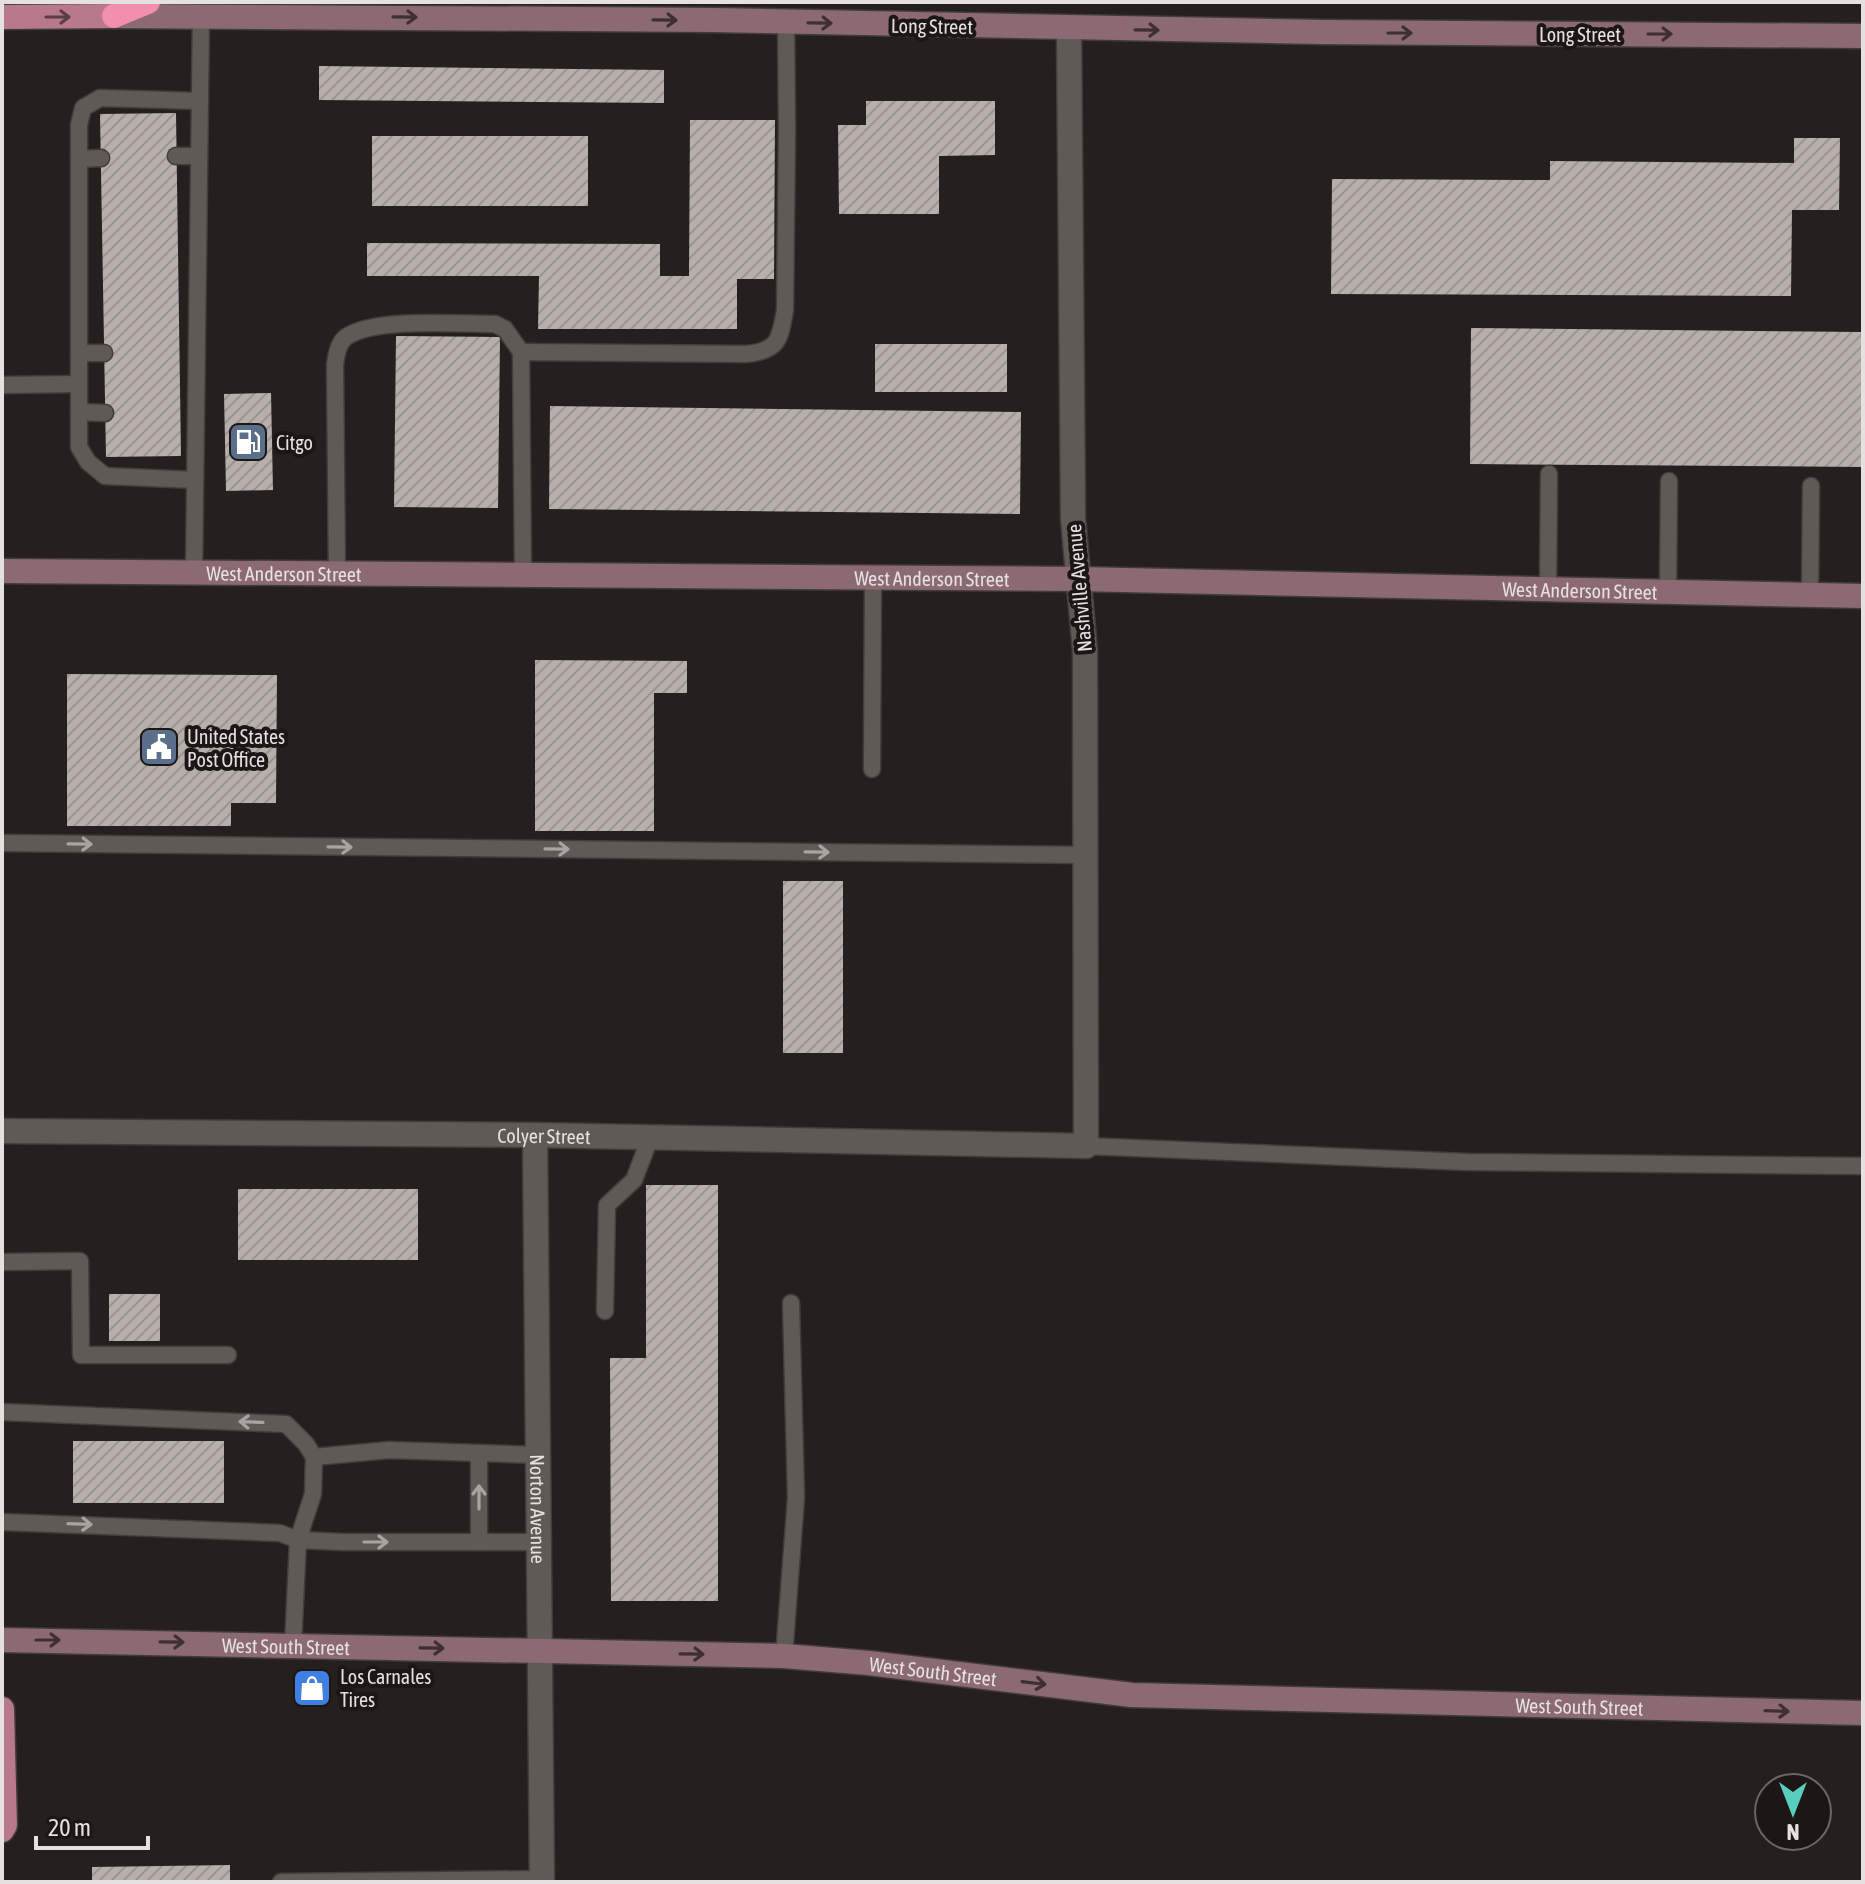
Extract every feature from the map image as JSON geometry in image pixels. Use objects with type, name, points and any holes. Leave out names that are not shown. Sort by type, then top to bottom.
[{"type":"highway","points":[[114,16],[148,2]]},
{"type":"main road","name":"Long Street","points":[[2,17],[114,16]]},
{"type":"main road","points":[[2,1709],[5,1825],[2,1830]]},
{"type":"street","name":"Long Street","points":[[114,16],[1863,36]]},
{"type":"street","name":"Nashville Avenue","points":[[1069,29],[1073,518],[1085,651],[1086,1146]]},
{"type":"street","name":"West Anderson Street","points":[[2,571],[1078,579],[1863,596]]},
{"type":"street","name":"Colyer Street","points":[[2,1131],[535,1135],[1086,1146]]},
{"type":"street","name":"Norton Avenue","points":[[535,1135],[542,1880]]},
{"type":"street","name":"West South Street","points":[[2,1640],[784,1656],[869,1663],[1132,1695],[1863,1713]]},
{"type":"lane","points":[[194,573],[195,480],[188,413],[188,352],[199,156],[201,15]]},
{"type":"lane","points":[[521,352],[746,354],[774,347],[781,333],[785,310],[786,22]]},
{"type":"lane","points":[[195,480],[105,476],[88,462],[79,447],[79,125],[83,108],[100,98],[200,101]]},
{"type":"lane","points":[[176,156],[199,156]]},
{"type":"lane","points":[[79,159],[101,158]]},
{"type":"lane","points":[[337,574],[335,365],[344,338],[385,324],[495,324],[505,329],[521,352],[523,576]]},
{"type":"lane","points":[[79,353],[104,353]]},
{"type":"lane","points":[[2,385],[79,384]]},
{"type":"lane","points":[[79,412],[105,413]]},
{"type":"lane","points":[[1548,589],[1549,474]]},
{"type":"lane","points":[[1668,592],[1669,481]]},
{"type":"lane","points":[[1810,595],[1811,486]]},
{"type":"lane","points":[[872,769],[873,579]]},
{"type":"lane","points":[[2,843],[1087,855]]},
{"type":"lane","points":[[605,1311],[607,1205],[634,1180],[650,1138]]},
{"type":"lane","points":[[1086,1146],[1451,1161],[1863,1166]]},
{"type":"lane","points":[[2,1262],[80,1261],[81,1355],[228,1355]]},
{"type":"lane","points":[[784,1656],[796,1498],[791,1303]]},
{"type":"lane","points":[[2,1412],[286,1424],[314,1457],[313,1494],[298,1540],[293,1645]]},
{"type":"lane","points":[[314,1457],[389,1450],[538,1455]]},
{"type":"lane","points":[[479,1453],[479,1542]]},
{"type":"lane","points":[[2,1522],[264,1532],[280,1533],[298,1540],[539,1542]]},
{"type":"lane","points":[[281,1882],[542,1880]]},
{"type":"building","points":[[319,66],[664,70],[664,103],[319,100]]},
{"type":"building","points":[[866,101],[995,101],[995,155],[939,156],[939,214],[839,214],[838,125],[866,125]]},
{"type":"building","points":[[176,113],[181,456],[106,457],[100,114]]},
{"type":"building","points":[[690,120],[775,120],[774,279],[737,279],[737,329],[538,329],[539,276],[367,276],[367,243],[660,244],[660,276],[689,276]]},
{"type":"building","points":[[372,136],[588,136],[588,206],[372,206]]},
{"type":"building","points":[[1794,138],[1840,138],[1839,210],[1792,210],[1791,296],[1331,294],[1332,179],[1550,180],[1550,161],[1794,163]]},
{"type":"building","points":[[1471,328],[1863,332],[1863,467],[1470,464]]},
{"type":"building","points":[[396,336],[500,337],[498,508],[394,507]]},
{"type":"building","points":[[875,344],[1007,344],[1007,392],[875,392]]},
{"type":"building","name":"Citgo","points":[[271,393],[273,490],[226,491],[224,394]]},
{"type":"building","points":[[550,406],[1021,412],[1020,514],[549,509]]},
{"type":"building","points":[[535,660],[687,661],[687,693],[654,693],[654,831],[535,831]]},
{"type":"building","points":[[67,674],[277,675],[276,803],[231,803],[231,826],[67,826]]},
{"type":"building","points":[[783,881],[843,881],[843,1053],[783,1053]]},
{"type":"building","points":[[646,1185],[718,1185],[718,1601],[611,1601],[610,1358],[646,1358]]},
{"type":"building","points":[[238,1189],[418,1189],[418,1260],[238,1260]]},
{"type":"building","points":[[109,1294],[160,1294],[160,1341],[109,1341]]},
{"type":"building","points":[[73,1441],[224,1441],[224,1503],[73,1503]]},
{"type":"building","points":[[230,1865],[230,1882],[92,1882],[92,1867]]},
{"type":"place","name":"Citgo","points":[[248,442]]},
{"type":"place","name":"United States Post Office","points":[[159,747]]},
{"type":"place","name":"Los Carnales Tires","points":[[312,1688]]}]
